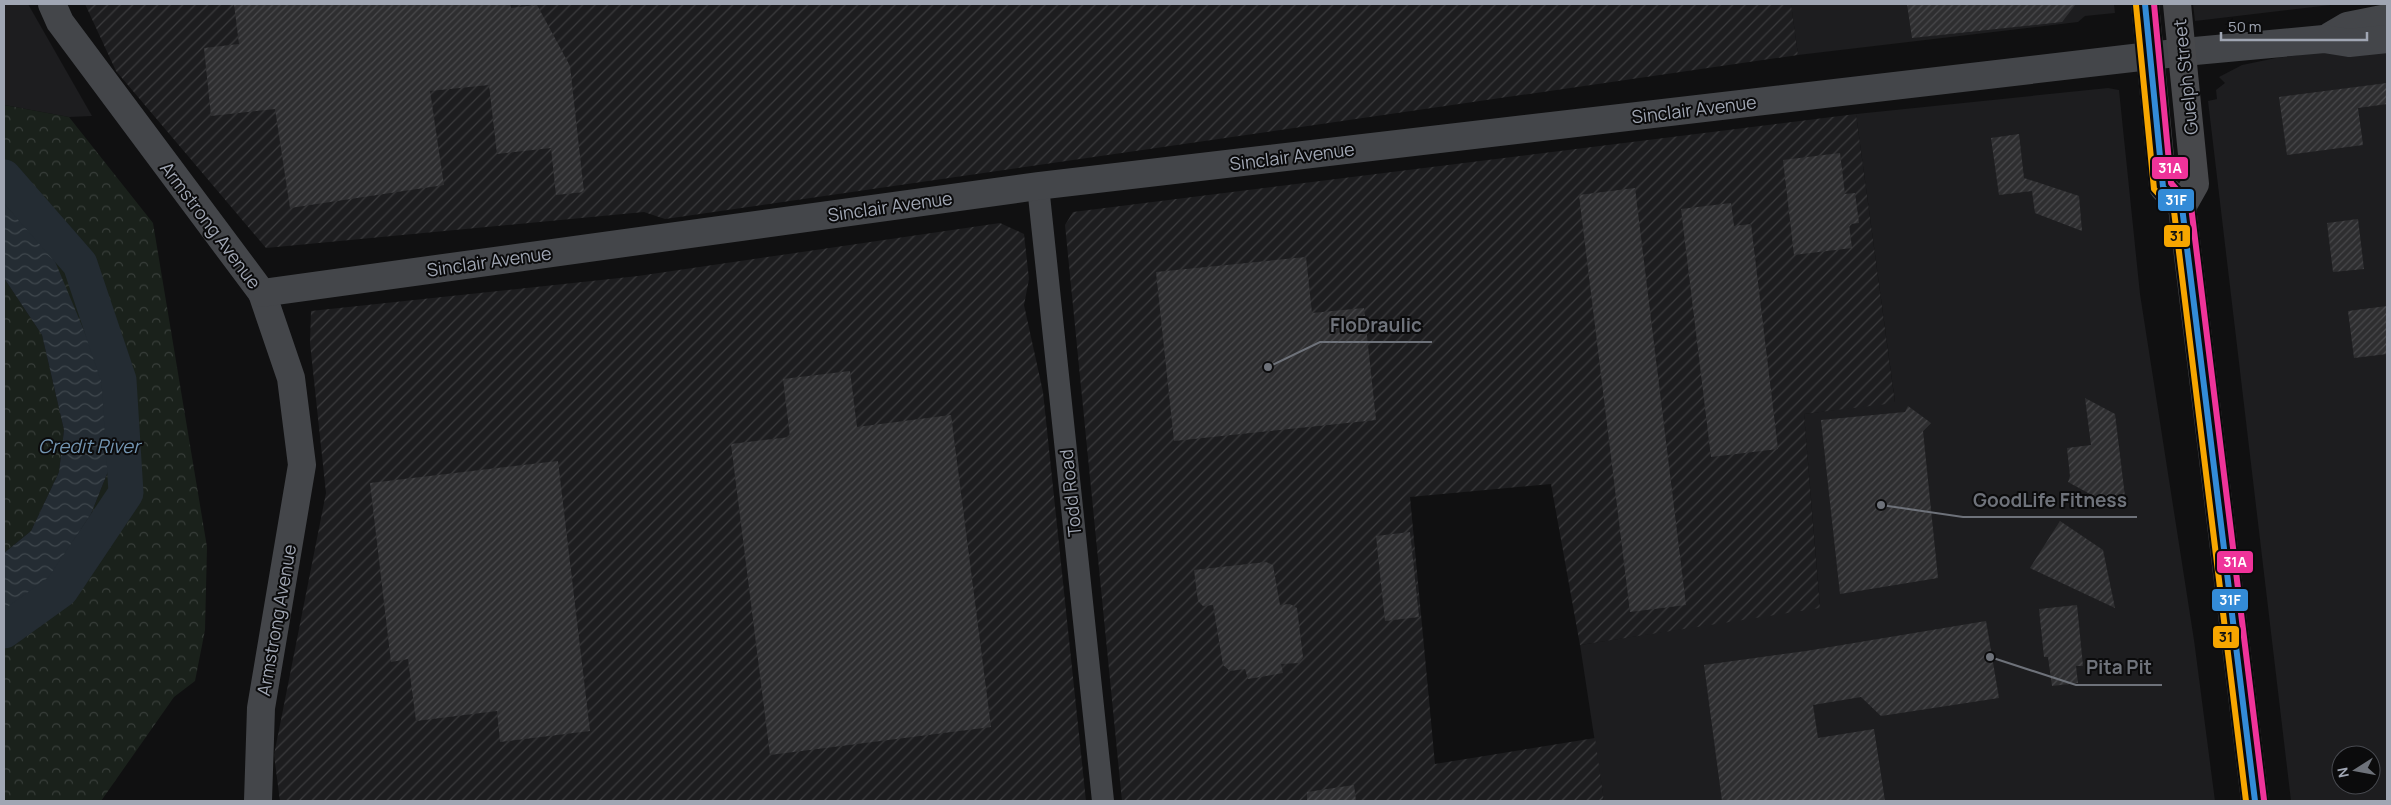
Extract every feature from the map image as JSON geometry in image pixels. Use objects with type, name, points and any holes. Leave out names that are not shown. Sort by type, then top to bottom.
[{"type":"main road","name":"Guelph Street","points":[[2144,4],[2164,187],[2182,207],[2195,184],[2184,52],[2177,4]]},
{"type":"main road","points":[[2182,207],[2255,801]]},
{"type":"street","name":"Armstrong Avenue","points":[[52,4],[60,22],[262,293],[291,378],[302,465],[261,708],[258,801]]},
{"type":"street","name":"Sinclair Avenue","points":[[262,293],[1038,186],[2184,52],[2324,39],[2349,43],[2380,30]]},
{"type":"street","name":"Todd Road","points":[[1038,186],[1103,801]]},
{"type":"shaded area","points":[[4,4],[28,4],[92,116],[69,117],[4,105]]},
{"type":"shaded area","points":[[85,4],[1791,4],[1798,55],[665,219],[644,212],[266,248],[116,71]]},
{"type":"shaded area","points":[[1791,4],[2114,4],[2115,13],[2085,16],[2078,22],[1798,55]]},
{"type":"shaded area","points":[[2193,4],[2339,4],[2195,21]]},
{"type":"shaded area","points":[[2387,44],[2387,801],[2291,801],[2208,101],[2217,99],[2216,90],[2225,83],[2219,77],[2242,65],[2276,58]]},
{"type":"shaded area","points":[[2108,88],[2119,90],[2140,294],[2194,640],[2215,801],[1604,801],[1580,645],[1820,607],[1804,414],[1895,402],[1856,114]]},
{"type":"shaded area","points":[[1856,114],[1895,403],[1804,414],[1820,608],[1580,645],[1551,484],[1410,497],[1435,764],[1595,738],[1604,801],[1122,801],[1065,225],[1073,212]]},
{"type":"shaded area","points":[[1000,223],[1024,234],[1029,279],[1024,305],[1043,392],[1086,801],[280,801],[274,755],[326,493],[310,343],[311,311],[638,276]]},
{"type":"green space","points":[[4,105],[69,117],[153,223],[207,547],[205,630],[195,681],[174,697],[101,801],[4,801],[4,637],[48,580],[91,514],[117,449],[54,259],[4,203]]},
{"type":"green space","points":[[4,278],[42,335],[64,430],[59,472],[31,531],[4,553]]},
{"type":"water","name":"Credit River","points":[[4,203],[54,259],[111,395],[117,449],[91,514],[48,580],[4,637],[4,553],[31,531],[59,472],[64,430],[42,335],[4,278]]},
{"type":"building","points":[[234,4],[510,4],[511,8],[537,5],[570,66],[584,192],[556,195],[551,148],[497,154],[489,85],[430,91],[444,185],[290,208],[275,109],[211,116],[204,48],[239,44]]},
{"type":"building","points":[[1907,4],[2076,4],[2062,22],[1912,38]]},
{"type":"building","points":[[2387,83],[2387,104],[2358,108],[2363,145],[2287,155],[2279,97]]},
{"type":"building","points":[[2019,134],[2024,178],[2079,196],[2082,231],[2035,213],[2032,191],[1999,195],[1991,138]]},
{"type":"building","points":[[1840,153],[1845,194],[1855,193],[1859,223],[1849,224],[1852,248],[1794,255],[1783,160]]},
{"type":"building","points":[[1635,188],[1686,605],[1630,612],[1579,195]]},
{"type":"building","points":[[1731,203],[1734,226],[1751,224],[1778,449],[1711,457],[1681,209]]},
{"type":"building","points":[[2358,219],[2364,269],[2333,272],[2327,223]]},
{"type":"building","points":[[1306,257],[1312,313],[1364,308],[1376,420],[1174,441],[1156,272]]},
{"type":"building","points":[[2387,306],[2387,354],[2354,358],[2348,311]]},
{"type":"building","points":[[850,371],[857,427],[951,415],[991,727],[770,755],[731,444],[790,437],[783,379]]},
{"type":"building","points":[[2085,398],[2115,414],[2126,505],[2112,506],[2068,482],[2070,476],[2067,448],[2091,445]]},
{"type":"building","points":[[1908,406],[1931,423],[1923,431],[1938,578],[1840,594],[1821,420],[1905,412]]},
{"type":"building","points":[[558,461],[590,731],[500,742],[497,711],[416,721],[408,659],[391,662],[370,483]]},
{"type":"building","points":[[2060,521],[2103,550],[2115,608],[2030,568]]},
{"type":"building","points":[[1410,532],[1419,617],[1385,621],[1376,536]]},
{"type":"building","points":[[1266,562],[1273,565],[1280,605],[1290,604],[1297,608],[1303,657],[1299,663],[1281,664],[1283,673],[1248,679],[1245,669],[1230,671],[1223,665],[1213,605],[1203,606],[1198,601],[1194,570]]},
{"type":"building","points":[[2077,605],[2083,666],[2076,666],[2078,683],[2052,686],[2048,657],[2044,657],[2039,609]]},
{"type":"building","points":[[1986,621],[1999,698],[1881,716],[1861,697],[1813,705],[1818,738],[1874,729],[1885,801],[1722,801],[1704,665],[1806,651]]},
{"type":"building","points":[[1354,785],[1356,801],[1307,801],[1307,792]]},
{"type":"waterway","name":"Credit River","points":[[4,177],[80,264],[119,380],[126,493],[61,590],[4,631]]},
{"type":"transit line","name":"31F","points":[[2145,4],[2163,187],[2182,207],[2255,801]]},
{"type":"transit line","name":"31A","points":[[2154,4],[2171,183],[2191,206],[2264,800]]},
{"type":"transit line","name":"31","points":[[2136,5],[2154,189],[2174,211],[2246,801]]},
{"type":"place","name":"FloDraulic","points":[[1268,367]]},
{"type":"place","name":"GoodLife Fitness","points":[[1881,505]]},
{"type":"place","name":"Pita Pit","points":[[1990,657]]}]
